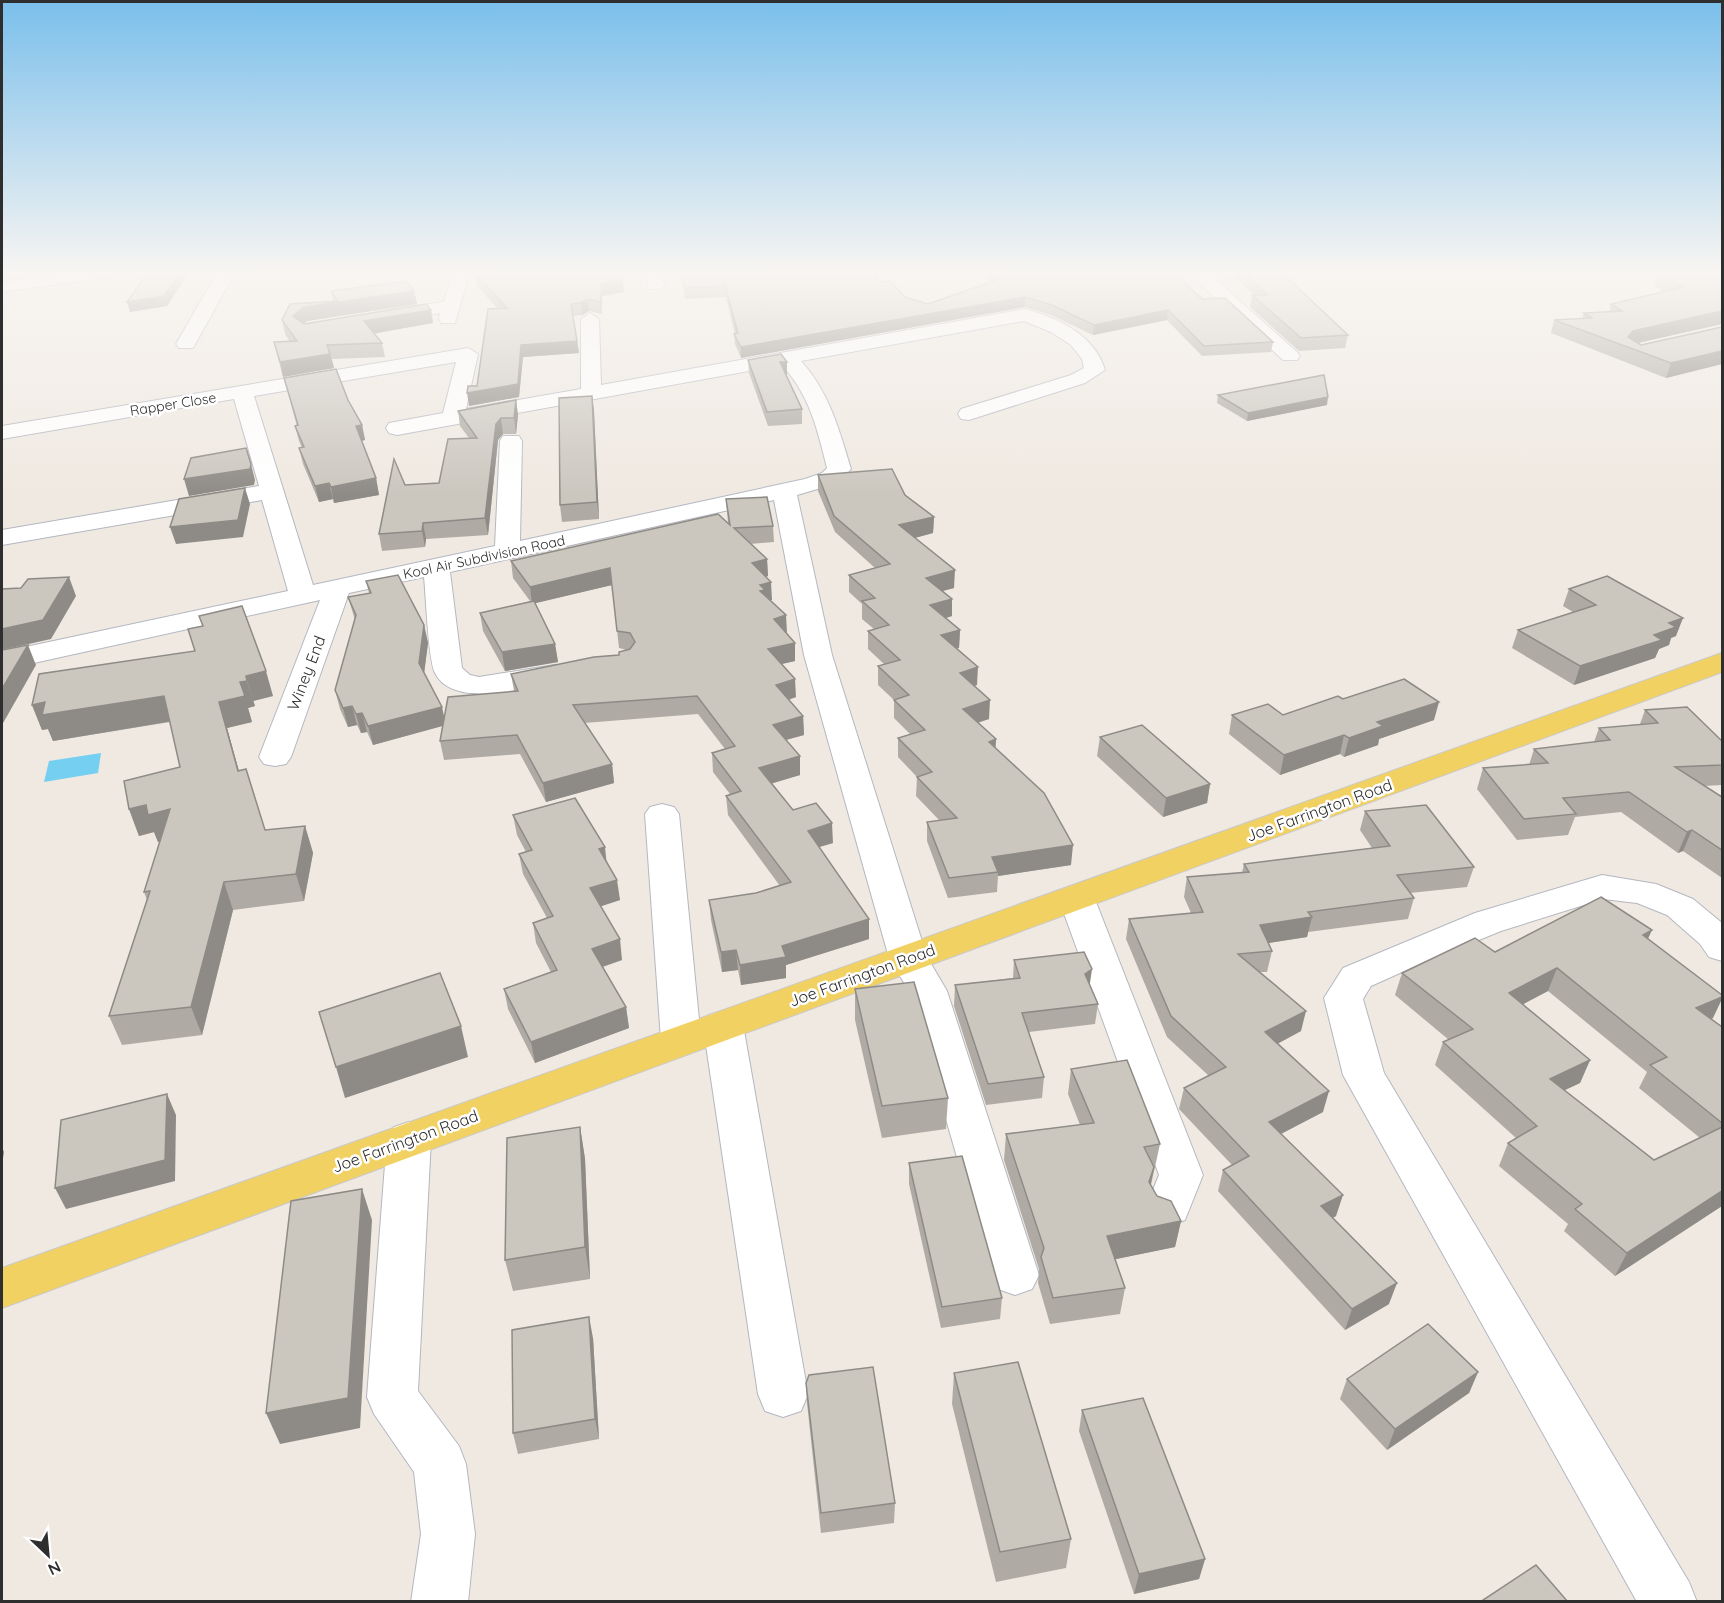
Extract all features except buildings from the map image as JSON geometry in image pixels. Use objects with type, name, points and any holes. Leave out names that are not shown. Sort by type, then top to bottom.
[{"type":"main road","name":"Joe Farrington Road","points":[[2,1287],[1722,662]]},
{"type":"street","points":[[590,346],[591,393]]},
{"type":"street","points":[[397,428],[854,346]]},
{"type":"street","points":[[969,414],[1095,370],[1094,361],[1080,346]]},
{"type":"street","points":[[1279,346],[1290,356]]},
{"type":"street","name":"Rapper Close","points":[[2,432],[468,354],[453,418]]},
{"type":"street","name":"Kool Air Subdivision Road","points":[[2,661],[785,493],[830,478],[839,469],[826,421],[809,382],[786,358]]},
{"type":"street","points":[[242,392],[303,595]]},
{"type":"street","points":[[507,552],[511,441]]},
{"type":"street","points":[[2,538],[272,491]]},
{"type":"street","points":[[785,493],[819,655],[908,958],[928,991],[1015,1275]]},
{"type":"street","points":[[436,567],[448,671],[460,682],[480,686],[577,669]]},
{"type":"street","name":"Winey End","points":[[274,758],[338,588]]},
{"type":"street","points":[[662,814],[681,1040]]},
{"type":"street","points":[[1669,1602],[1364,1075],[1343,998],[1357,977],[1407,955],[1488,922],[1602,887],[1643,892],[1680,908],[1713,935],[1722,948]]},
{"type":"street","points":[[1076,897],[1180,1175],[1169,1207]]},
{"type":"street","points":[[723,1025],[783,1394]]},
{"type":"street","points":[[410,1139],[392,1396],[440,1464],[448,1534],[439,1602]]},
{"type":"water","points":[[101,753],[98,773],[44,782],[49,761]]}]
